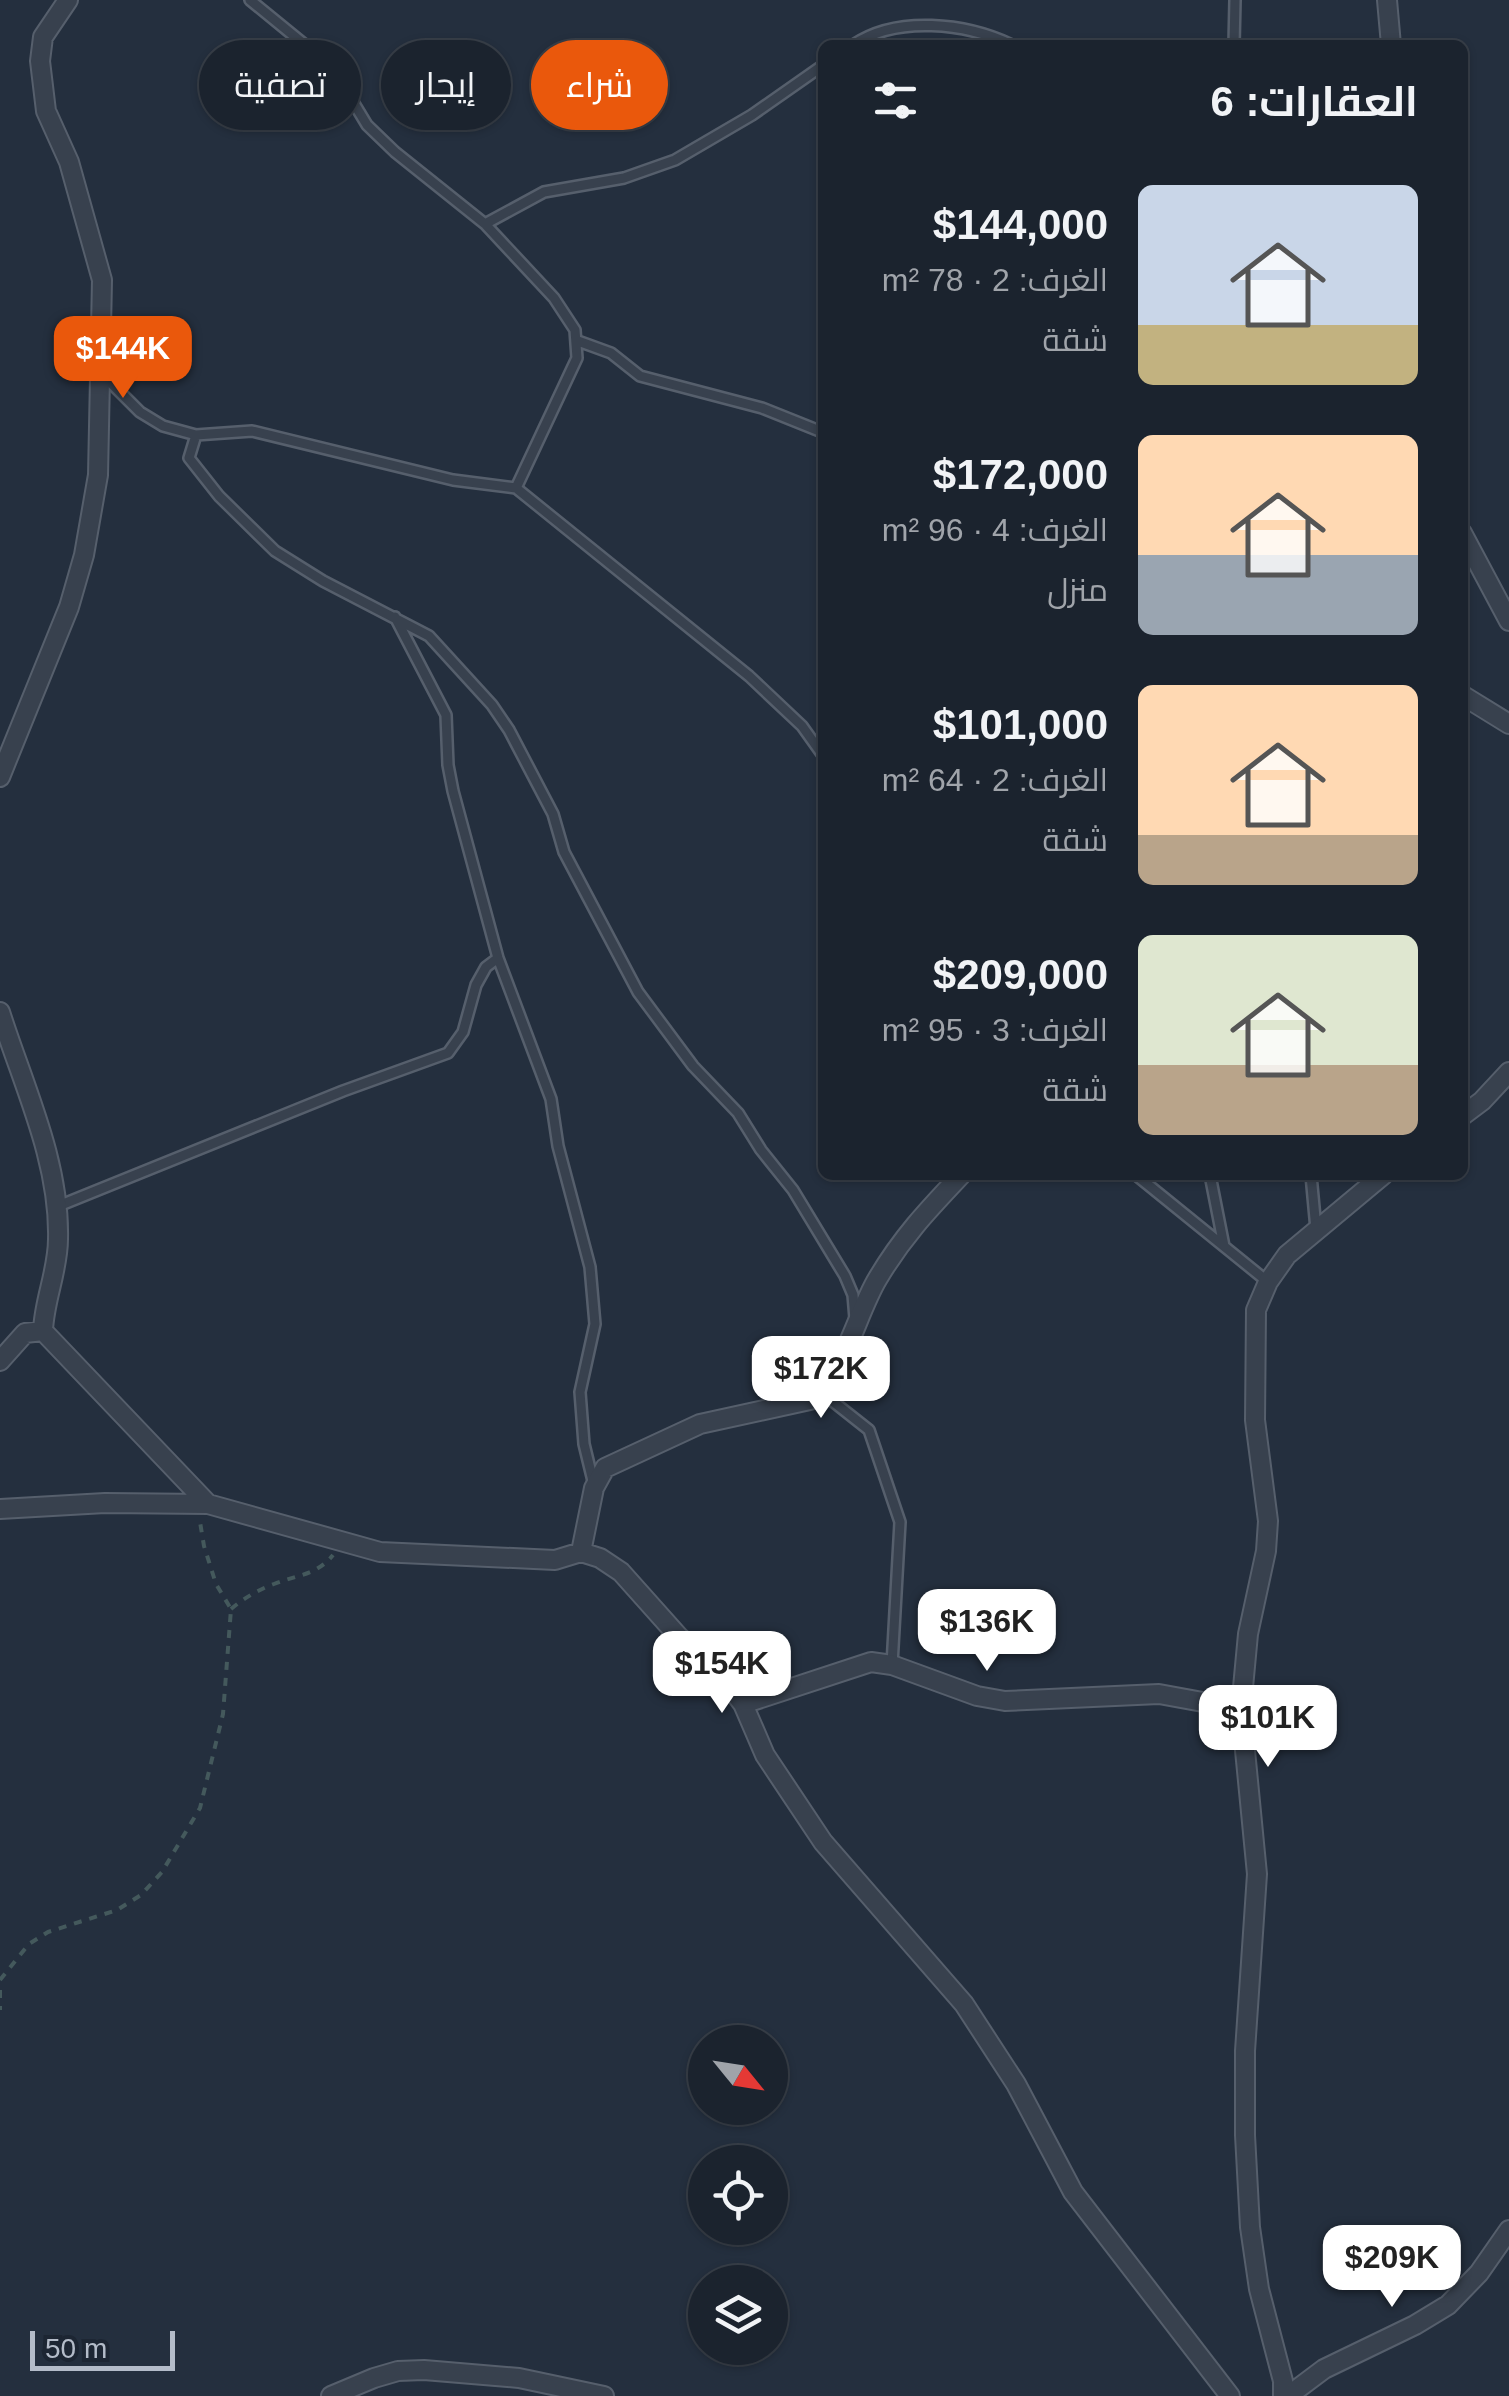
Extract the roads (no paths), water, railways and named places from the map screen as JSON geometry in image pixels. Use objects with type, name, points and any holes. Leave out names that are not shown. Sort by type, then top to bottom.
[{"type":"street","points":[[0,777],[69,608],[84,555],[98,475],[102,280],[69,162],[46,111],[40,61],[43,37],[68,0]]},
{"type":"street","points":[[1387,0],[1391,40]]},
{"type":"street","points":[[1468,544],[1509,621]]},
{"type":"street","points":[[1468,699],[1509,724]]},
{"type":"street","points":[[0,1012],[48,1158],[56,1208],[56,1269],[44,1310],[43,1331],[208,1504]]},
{"type":"street","points":[[1468,1112],[1509,1072]]},
{"type":"street","points":[[581,1552],[594,1488],[605,1468],[700,1424],[810,1400],[822,1392],[892,1254],[918,1218],[956,1180]]},
{"type":"street","points":[[1378,1180],[1287,1255],[1268,1282],[1256,1310],[1255,1420],[1266,1488],[1266,1550],[1248,1634],[1241,1709],[1256,1874],[1244,2136],[1259,2288],[1286,2396],[1324,2369],[1448,2305],[1479,2273],[1509,2230]]},
{"type":"street","points":[[0,1361],[25,1333],[43,1331]]},
{"type":"street","points":[[0,1510],[208,1504],[380,1552],[555,1560],[581,1552],[600,1558],[621,1572],[679,1637],[718,1671],[743,1704],[765,1755],[823,1842],[964,2004],[1016,2084],[1073,2192],[1230,2396]]},
{"type":"street","points":[[743,1704],[872,1662],[1005,1701],[1159,1694],[1241,1709]]},
{"type":"street","points":[[331,2396],[398,2371],[424,2370],[519,2378],[604,2396]]},
{"type":"lane","points":[[250,0],[332,66],[367,125],[395,152],[486,224],[554,298],[578,341],[577,358],[564,392],[516,488]]},
{"type":"lane","points":[[1234,40],[1235,0]]},
{"type":"lane","points":[[864,40],[888,29],[910,25],[971,32],[996,40]]},
{"type":"lane","points":[[486,224],[544,192],[624,178],[674,160],[752,116],[818,69]]},
{"type":"lane","points":[[578,341],[611,353],[640,376],[762,408],[818,430]]},
{"type":"lane","points":[[98,370],[140,412],[162,426],[196,436],[252,432],[454,480],[516,488],[750,676],[802,726],[818,748]]},
{"type":"lane","points":[[196,436],[189,458],[195,468],[275,551],[429,636],[448,653],[509,730],[553,814],[564,852],[638,992],[694,1066],[738,1113],[793,1190],[845,1276],[856,1326]]},
{"type":"lane","points":[[394,615],[446,715],[453,790],[498,958],[551,1099],[558,1146],[590,1267],[595,1324],[580,1392],[584,1444],[594,1488]]},
{"type":"lane","points":[[56,1208],[343,1091],[448,1053],[464,1032],[476,985],[486,967],[498,958]]},
{"type":"lane","points":[[1142,1180],[1268,1282]]},
{"type":"lane","points":[[1211,1180],[1224,1246]]},
{"type":"lane","points":[[1311,1180],[1316,1229]]},
{"type":"lane","points":[[822,1392],[870,1430],[900,1522],[892,1665]]}]
